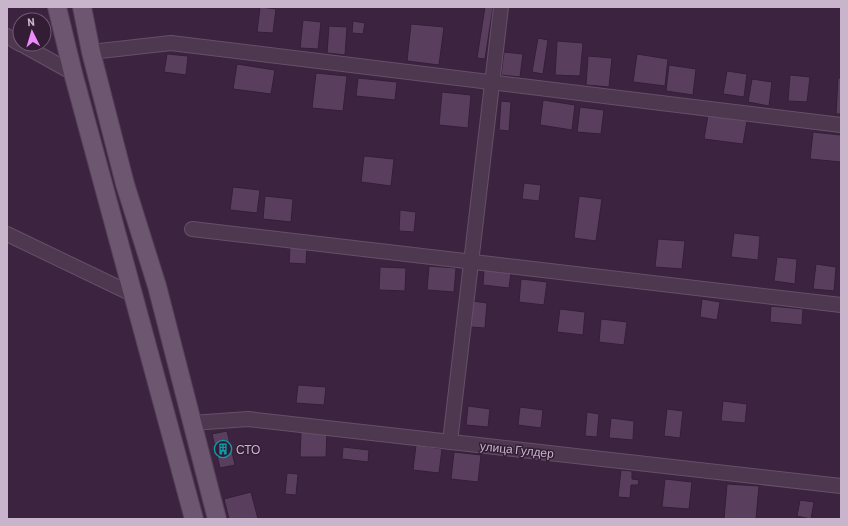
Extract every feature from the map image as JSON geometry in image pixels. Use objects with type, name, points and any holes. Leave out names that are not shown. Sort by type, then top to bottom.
[{"type":"main road","points":[[57,7],[73,74],[194,519]]},
{"type":"main road","points":[[82,7],[91,52],[126,184],[157,286],[217,519]]},
{"type":"street","points":[[450,442],[501,7]]},
{"type":"street","points":[[91,52],[171,44],[841,125]]},
{"type":"street","points":[[34,52],[73,74]]},
{"type":"street","points":[[192,229],[841,305]]},
{"type":"street","points":[[7,234],[134,295]]},
{"type":"street","name":"улица Гулдер","points":[[192,422],[248,419],[841,486]]},
{"type":"building","points":[[260,7],[276,9],[273,33],[257,32]]},
{"type":"building","points":[[485,7],[493,7],[485,59],[477,58]]},
{"type":"building","points":[[303,20],[321,22],[318,49],[300,48]]},
{"type":"building","points":[[353,21],[365,23],[363,34],[352,33]]},
{"type":"building","points":[[411,24],[444,27],[439,65],[407,61]]},
{"type":"building","points":[[329,26],[347,27],[345,55],[327,53]]},
{"type":"building","points":[[538,38],[548,40],[543,74],[532,72]]},
{"type":"building","points":[[557,41],[583,43],[580,76],[555,75]]},
{"type":"building","points":[[504,52],[523,54],[520,77],[501,75]]},
{"type":"building","points":[[167,54],[188,56],[186,75],[164,72]]},
{"type":"building","points":[[637,54],[668,59],[665,86],[633,82]]},
{"type":"building","points":[[588,56],[612,58],[609,87],[586,85]]},
{"type":"building","points":[[237,64],[275,70],[271,94],[233,89]]},
{"type":"building","points":[[669,65],[696,69],[693,95],[666,91]]},
{"type":"building","points":[[727,71],[747,74],[744,97],[723,94]]},
{"type":"building","points":[[316,73],[347,76],[343,111],[312,108]]},
{"type":"building","points":[[790,75],[810,77],[807,102],[788,101]]},
{"type":"building","points":[[358,78],[397,82],[395,100],[356,96]]},
{"type":"building","points":[[838,78],[841,78],[841,114],[836,114]]},
{"type":"building","points":[[752,79],[772,82],[769,106],[748,102]]},
{"type":"building","points":[[442,92],[471,95],[468,128],[439,125]]},
{"type":"building","points":[[543,100],[575,105],[572,130],[540,125]]},
{"type":"building","points":[[501,101],[511,102],[509,131],[499,130]]},
{"type":"building","points":[[580,107],[604,110],[601,134],[577,132]]},
{"type":"building","points":[[708,115],[747,121],[743,144],[704,139]]},
{"type":"building","points":[[813,132],[841,135],[841,162],[810,159]]},
{"type":"building","points":[[364,156],[394,159],[391,186],[361,182]]},
{"type":"building","points":[[524,183],[541,185],[539,201],[522,199]]},
{"type":"building","points":[[233,187],[260,190],[257,213],[230,210]]},
{"type":"building","points":[[265,196],[293,199],[291,222],[263,219]]},
{"type":"building","points":[[579,196],[602,199],[596,241],[574,238]]},
{"type":"building","points":[[400,210],[416,212],[414,232],[399,231]]},
{"type":"building","points":[[734,233],[760,236],[758,260],[731,257]]},
{"type":"building","points":[[658,239],[685,241],[682,269],[655,267]]},
{"type":"building","points":[[290,247],[307,247],[306,264],[289,263]]},
{"type":"building","points":[[777,257],[797,259],[795,284],[774,281]]},
{"type":"building","points":[[816,264],[836,267],[834,291],[813,289]]},
{"type":"building","points":[[429,266],[456,268],[454,292],[427,290]]},
{"type":"building","points":[[380,267],[406,268],[405,291],[379,290]]},
{"type":"building","points":[[484,270],[511,273],[509,288],[483,285]]},
{"type":"building","points":[[521,279],[547,282],[544,305],[519,302]]},
{"type":"building","points":[[702,299],[720,302],[717,320],[700,317]]},
{"type":"building","points":[[472,301],[487,303],[485,328],[470,327]]},
{"type":"building","points":[[771,306],[803,309],[802,325],[770,322]]},
{"type":"building","points":[[560,309],[585,312],[583,335],[557,332]]},
{"type":"building","points":[[601,319],[627,322],[624,345],[599,342]]},
{"type":"building","points":[[298,385],[326,387],[324,405],[296,403]]},
{"type":"building","points":[[723,401],[747,404],[745,423],[721,421]]},
{"type":"building","points":[[468,406],[490,409],[488,427],[466,425]]},
{"type":"building","points":[[520,407],[543,410],[541,428],[518,425]]},
{"type":"building","points":[[667,409],[683,411],[680,438],[664,436]]},
{"type":"building","points":[[587,412],[599,414],[597,437],[585,436]]},
{"type":"building","points":[[611,418],[634,421],[633,440],[609,438]]},
{"type":"building","name":"СТО","points":[[227,431],[235,465],[220,468],[212,434]]},
{"type":"building","points":[[301,431],[327,431],[326,457],[300,457]]},
{"type":"building","points":[[416,445],[442,449],[439,473],[413,470]]},
{"type":"building","points":[[343,447],[369,450],[368,462],[342,459]]},
{"type":"building","points":[[454,452],[481,455],[478,482],[451,479]]},
{"type":"building","points":[[621,470],[632,471],[632,479],[639,480],[638,485],[631,485],[630,498],[618,497]]},
{"type":"building","points":[[287,473],[298,474],[296,495],[285,494]]},
{"type":"building","points":[[665,479],[692,482],[689,509],[662,507]]},
{"type":"building","points":[[727,484],[759,486],[756,519],[724,519]]},
{"type":"building","points":[[251,492],[258,519],[229,519],[224,499]]},
{"type":"building","points":[[800,500],[814,502],[811,519],[797,516]]},
{"type":"place","name":"СТО","points":[[223,449]]}]
